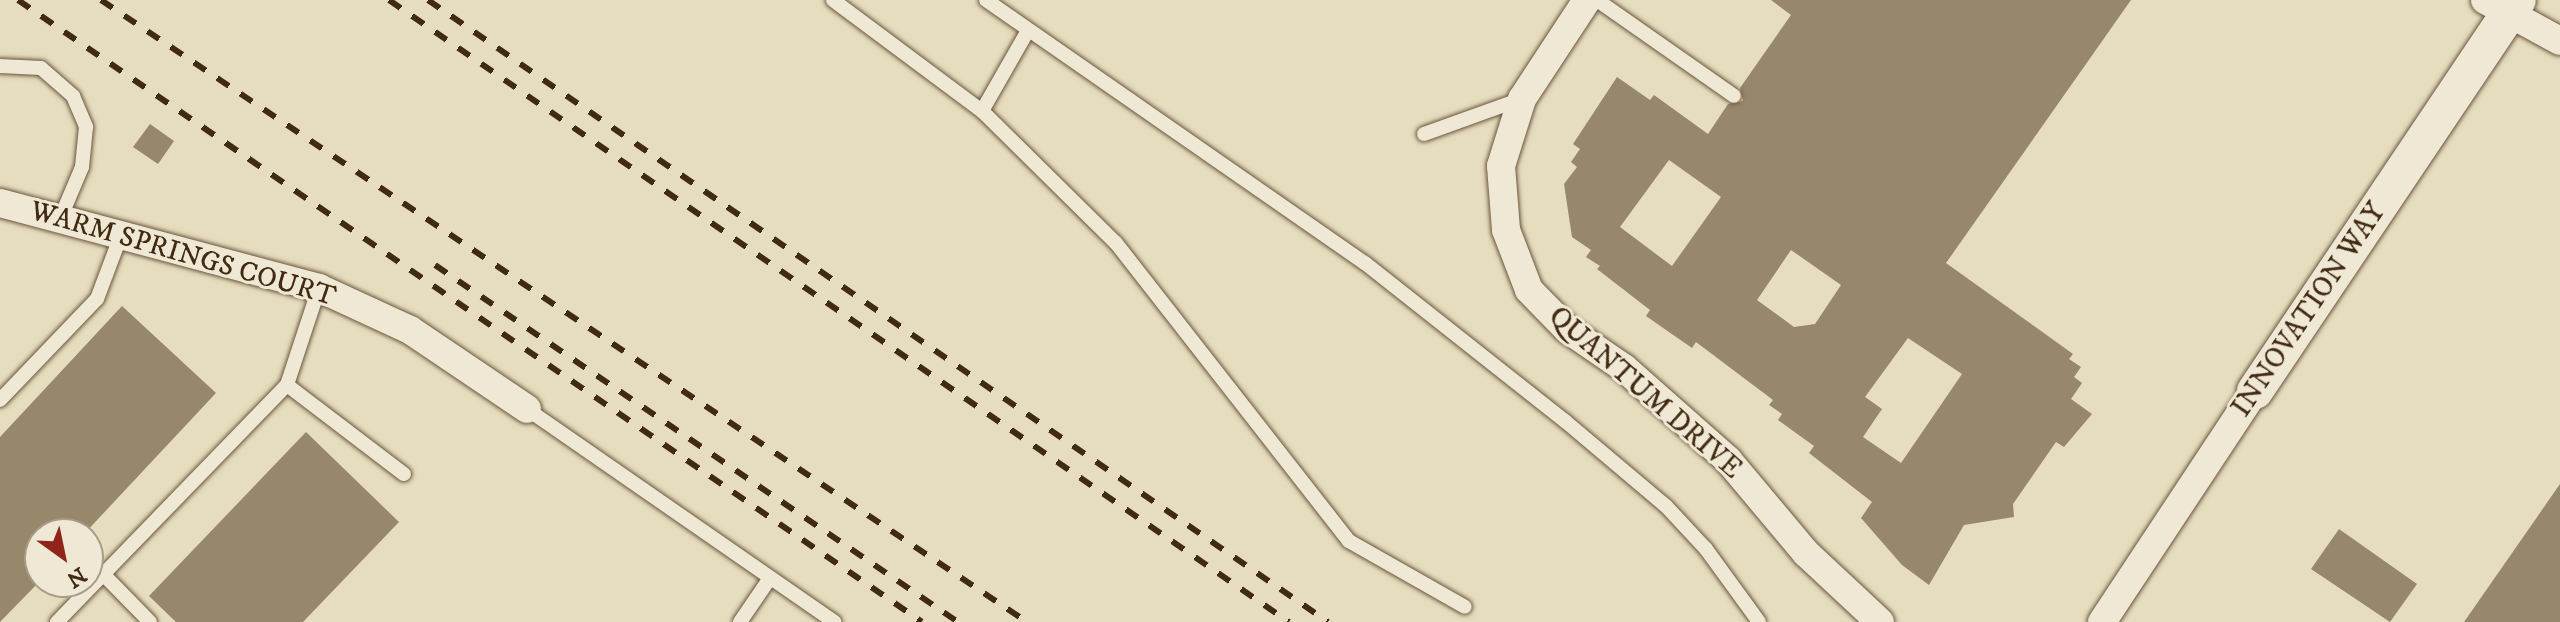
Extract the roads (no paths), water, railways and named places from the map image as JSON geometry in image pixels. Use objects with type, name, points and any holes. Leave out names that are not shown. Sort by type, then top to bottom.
[{"type":"street","name":"QUANTUM DRIVE","points":[[1587,0],[1522,99],[1505,142],[1500,186],[1506,230],[1529,290],[1567,329],[1624,368],[1728,460],[1806,553],[1880,622]]},
{"type":"street","points":[[2504,5],[2560,41]]},
{"type":"street","name":"INNOVATION WAY","points":[[2102,622],[2504,5]]},
{"type":"street","name":"WARM SPRINGS COURT","points":[[0,203],[319,288],[410,330],[527,409]]},
{"type":"lane","points":[[833,0],[982,111],[1116,243],[1349,541],[1465,607]]},
{"type":"lane","points":[[986,0],[1027,32],[1365,263],[1565,421],[1666,506],[1706,549],[1759,622]]},
{"type":"lane","points":[[1597,0],[1734,96]]},
{"type":"lane","points":[[982,111],[1027,32]]},
{"type":"lane","points":[[0,66],[41,68],[73,96],[86,127],[82,167],[60,219]]},
{"type":"lane","points":[[1424,134],[1522,99]]},
{"type":"lane","points":[[0,400],[97,299],[121,235]]},
{"type":"lane","points":[[104,573],[287,385],[319,288]]},
{"type":"lane","points":[[287,385],[404,474]]},
{"type":"lane","points":[[527,409],[835,622]]},
{"type":"lane","points":[[104,575],[150,622]]},
{"type":"lane","points":[[740,622],[770,578]]},
{"type":"lane","points":[[57,622],[80,598]]},
{"type":"railway","points":[[18,0],[922,622]]},
{"type":"railway","points":[[101,0],[1027,622]]},
{"type":"railway","points":[[389,0],[1289,622]]},
{"type":"railway","points":[[428,0],[1328,622]]},
{"type":"railway","points":[[435,265],[958,622]]}]
